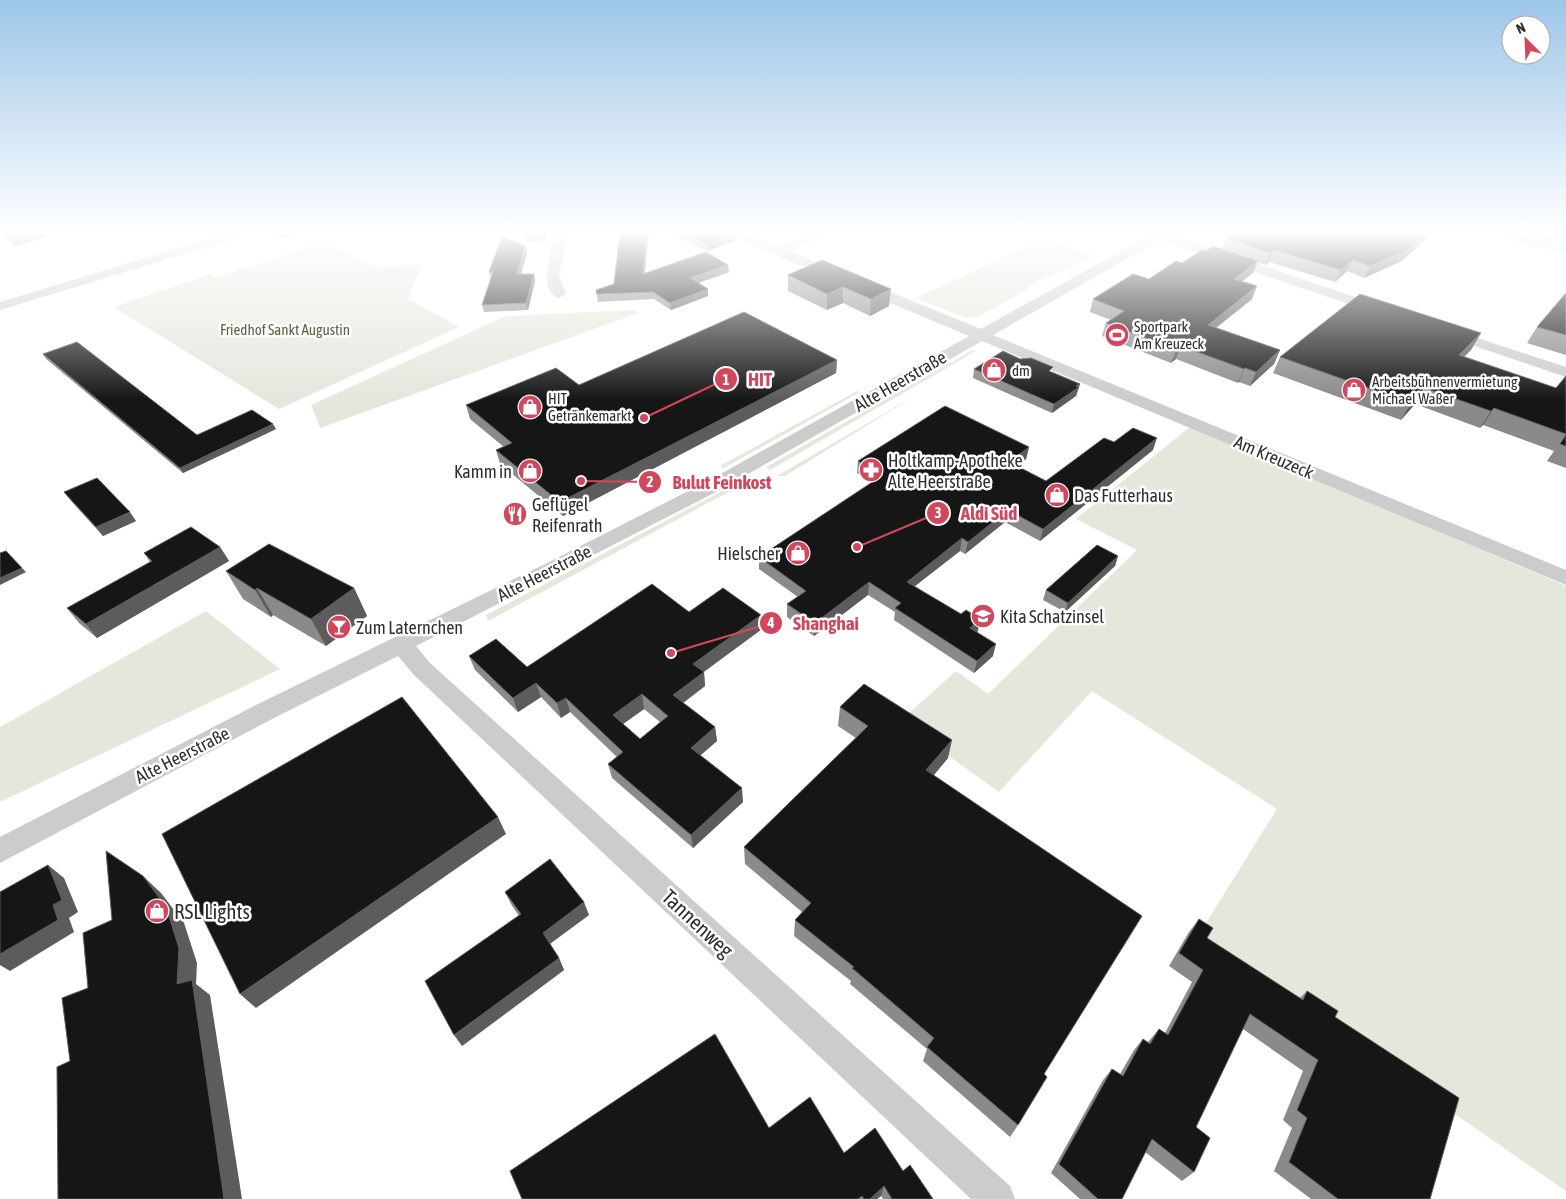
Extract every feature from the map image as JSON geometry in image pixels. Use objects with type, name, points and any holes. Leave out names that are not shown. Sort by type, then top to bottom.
[{"type":"street","points":[[0,306],[56,289]]},
{"type":"street","points":[[557,289],[559,294]]},
{"type":"street","name":"Am Kreuzeck","points":[[871,289],[1566,578]]},
{"type":"street","name":"Alte Heerstraße","points":[[0,851],[258,716],[719,483],[1063,289]]},
{"type":"street","name":"Alte Heerstraße","points":[[1319,289],[1398,316]]},
{"type":"street","points":[[1434,328],[1566,372]]},
{"type":"street","name":"Tannenweg","points":[[401,644],[428,675],[997,1199]]},
{"type":"green space","name":"Friedhof Sankt Augustin","points":[[166,289],[412,289],[408,299],[459,327],[279,409],[114,307]]},
{"type":"green space","points":[[935,289],[1027,289],[978,317],[966,318],[916,298]]},
{"type":"green space","points":[[634,310],[638,313],[320,428],[311,405],[506,316]]},
{"type":"green space","points":[[973,350],[976,351],[770,470],[766,467]]},
{"type":"green space","points":[[857,391],[860,392],[722,469],[722,465]]},
{"type":"green space","points":[[916,395],[785,476],[777,476]]},
{"type":"green space","points":[[1191,426],[1566,586],[1566,1191],[1198,936],[1277,809],[1092,691],[999,792],[900,721],[956,671],[988,694],[1137,550],[1076,519]]},
{"type":"green space","points":[[732,486],[736,488],[488,621],[486,615]]},
{"type":"green space","points":[[206,611],[280,669],[0,802],[0,727]]},
{"type":"building","points":[[487,289],[530,289],[526,303],[482,305]]},
{"type":"building","points":[[708,289],[670,303],[653,292],[597,294],[596,290]]},
{"type":"building","points":[[817,289],[839,289],[827,294]]},
{"type":"building","points":[[848,289],[891,289],[871,299]]},
{"type":"building","points":[[1109,289],[1253,289],[1208,325],[1280,350],[1256,372],[1244,369],[1181,346],[1176,350],[1106,323],[1124,311],[1093,299]]},
{"type":"building","points":[[1566,293],[1566,335],[1537,327]]},
{"type":"building","points":[[1360,294],[1481,333],[1459,355],[1556,388],[1566,376],[1566,434],[1494,408],[1491,411],[1425,388],[1411,403],[1280,357]]},
{"type":"building","points":[[744,312],[837,360],[560,502],[496,450],[512,443],[466,405],[556,368],[579,385]]},
{"type":"building","points":[[77,342],[197,435],[252,410],[273,424],[180,468],[43,354]]},
{"type":"building","points":[[1003,351],[1020,359],[1031,358],[1053,367],[1049,371],[1080,384],[1076,386],[1079,387],[1054,404],[974,369]]},
{"type":"building","points":[[945,406],[1029,447],[1009,462],[1046,481],[1104,438],[1114,442],[1133,428],[1157,438],[1043,529],[1008,510],[968,542],[962,538],[907,582],[961,614],[966,610],[980,619],[970,628],[996,644],[977,661],[895,608],[901,603],[869,582],[815,623],[787,604],[806,591],[759,557],[883,475],[858,461]]},
{"type":"building","points":[[1566,435],[1566,446],[1560,444]]},
{"type":"building","points":[[97,478],[130,512],[96,527],[64,492]]},
{"type":"building","points":[[191,527],[220,547],[86,624],[67,608],[152,561],[144,553]]},
{"type":"building","points":[[269,544],[354,588],[311,619],[257,588],[255,590],[226,571]]},
{"type":"building","points":[[1097,545],[1118,556],[1068,603],[1046,590]]},
{"type":"building","points":[[6,551],[22,568],[0,578],[0,553]]},
{"type":"building","points":[[652,584],[689,612],[723,588],[761,615],[693,664],[704,672],[673,695],[715,727],[691,748],[742,788],[691,835],[608,764],[623,752],[566,698],[557,703],[536,683],[513,698],[469,656],[496,639],[527,667]],"holes":[[[642,694],[668,716],[640,739],[613,715]]]},
{"type":"building","points":[[864,684],[952,740],[926,770],[1142,916],[1044,1074],[1047,1077],[1018,1125],[927,1047],[934,1038],[852,968],[854,967],[795,920],[811,903],[744,847],[868,726],[840,707]]},
{"type":"building","points":[[402,697],[498,817],[240,994],[162,834]]},
{"type":"building","points":[[106,851],[143,876],[166,907],[179,948],[177,984],[192,980],[224,1199],[58,1199],[57,1067],[70,1061],[62,998],[88,988],[83,933],[112,920]]},
{"type":"building","points":[[550,859],[584,902],[543,933],[559,958],[454,1035],[425,981],[521,914],[505,892]]},
{"type":"building","points":[[48,865],[62,900],[53,905],[58,920],[0,954],[0,892]]},
{"type":"building","points":[[1199,919],[1213,928],[1207,938],[1303,1000],[1307,991],[1338,1011],[1335,1017],[1459,1098],[1430,1199],[1338,1199],[1289,1162],[1307,1118],[1297,1110],[1318,1060],[1250,1014],[1196,1127],[1210,1138],[1194,1172],[1152,1139],[1122,1199],[1098,1199],[1059,1164],[1112,1069],[1123,1076],[1143,1039],[1150,1044],[1159,1029],[1168,1035],[1203,970],[1179,953]]},
{"type":"building","points":[[715,1034],[769,1128],[810,1097],[844,1153],[875,1128],[903,1171],[910,1165],[933,1199],[892,1199],[884,1186],[870,1199],[864,1199],[862,1196],[858,1199],[522,1199],[510,1171]]},
{"type":"place","name":"Sportpark Am Kreuzeck","points":[[1117,335]]},
{"type":"place","name":"dm","points":[[994,370]]},
{"type":"place","name":"Arbeitsbühnenvermietung Michael Waßer","points":[[1354,390]]},
{"type":"place","name":"HIT Getränkemarkt","points":[[530,407]]},
{"type":"place","name":"HIT","points":[[644,418]]},
{"type":"place","name":"Holtkamp-Apotheke Alte Heerstraße","points":[[871,470]]},
{"type":"place","name":"Kamm in","points":[[530,471]]},
{"type":"place","name":"Bulut Feinkost","points":[[581,481]]},
{"type":"place","name":"Das Futterhaus","points":[[1057,495]]},
{"type":"place","name":"Geflügel Reifenrath","points":[[515,514]]},
{"type":"place","name":"Aldi Süd","points":[[857,547]]},
{"type":"place","name":"Hielscher","points":[[798,553]]},
{"type":"place","name":"Kita Schatzinsel","points":[[983,616]]},
{"type":"place","name":"Zum Laternchen","points":[[339,627]]},
{"type":"place","name":"Shanghai","points":[[671,653]]},
{"type":"place","name":"RSL Lights","points":[[157,911]]}]
